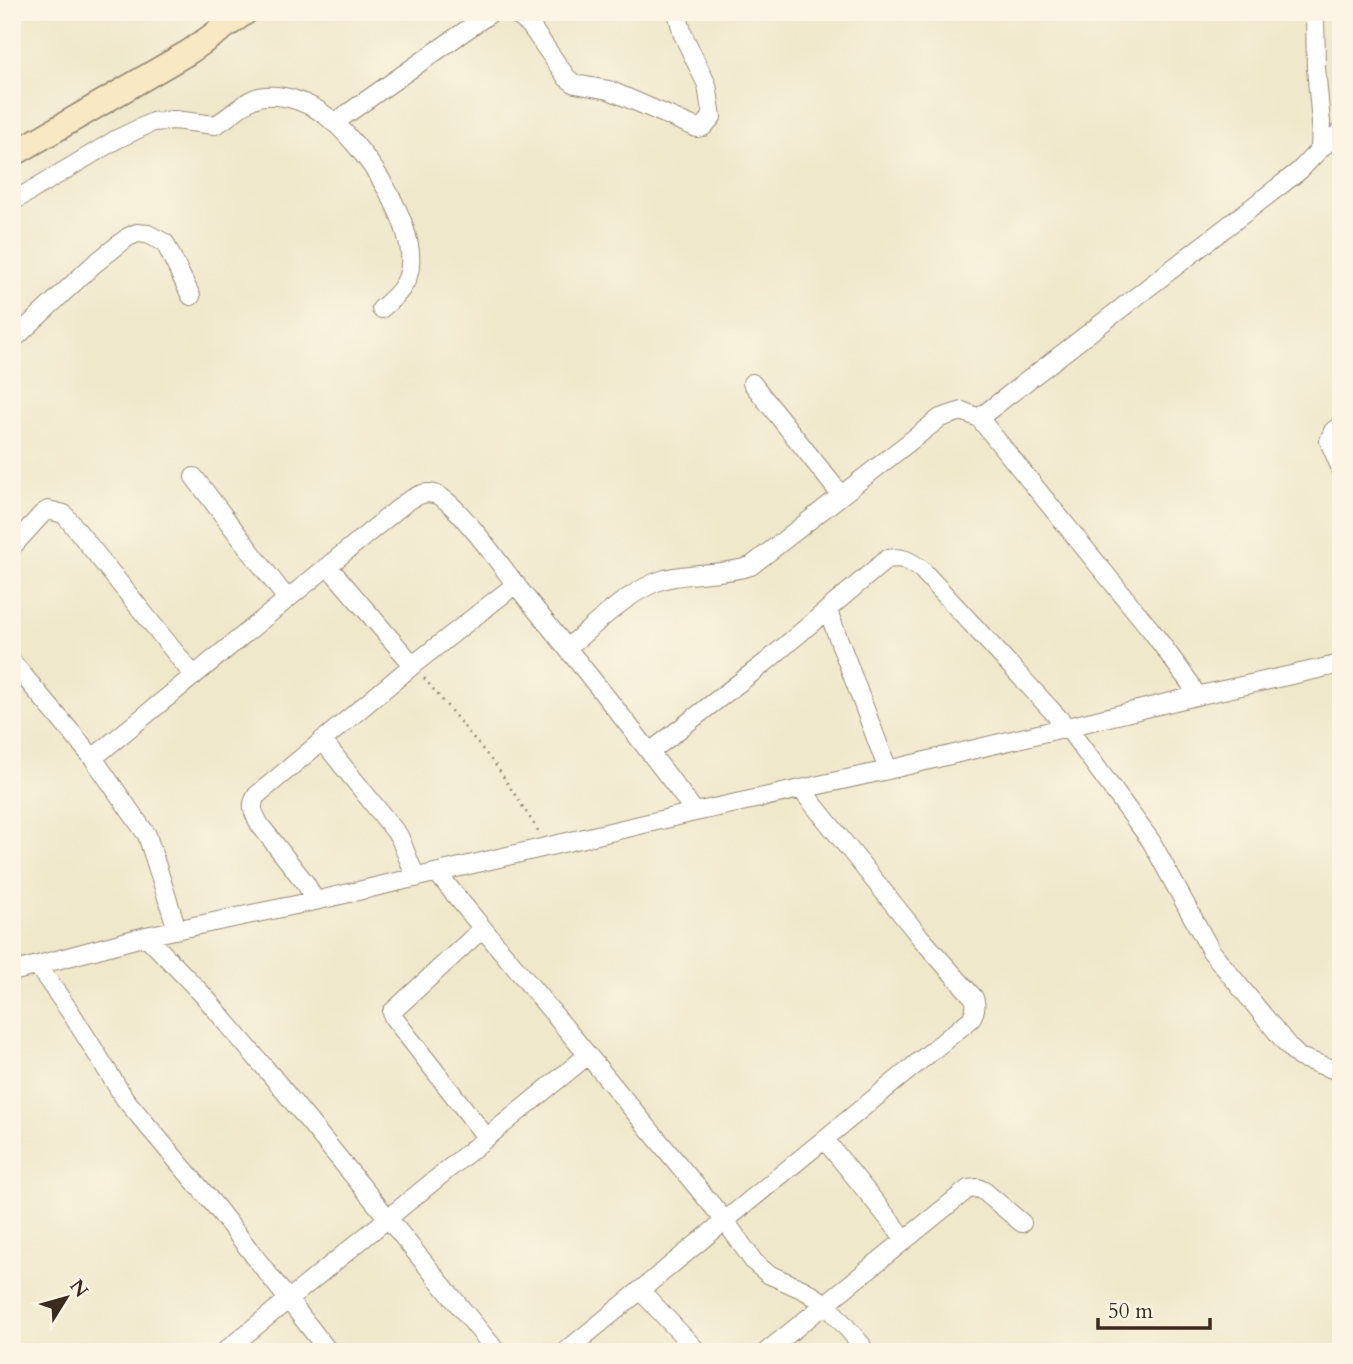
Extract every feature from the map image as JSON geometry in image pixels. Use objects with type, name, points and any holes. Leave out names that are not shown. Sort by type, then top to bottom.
[{"type":"street","points":[[12,155],[189,52],[246,12]]},
{"type":"street","points":[[334,123],[492,12]]},
{"type":"street","points":[[513,12],[530,25],[567,78],[575,84],[609,90],[697,128],[703,127],[712,117],[707,85],[683,35],[677,12]]},
{"type":"street","points":[[1315,12],[1320,149]]},
{"type":"street","points":[[12,201],[140,127],[153,122],[174,120],[215,125],[249,101],[262,96],[280,96],[308,105],[334,123],[383,181],[399,212],[410,260],[408,276],[399,293],[381,309]]},
{"type":"street","points":[[979,418],[1299,171],[1341,131]]},
{"type":"street","points":[[12,341],[93,265],[137,233],[157,237],[165,243],[191,296]]},
{"type":"street","points":[[752,383],[841,495]]},
{"type":"street","points":[[567,648],[633,595],[652,584],[683,576],[751,566],[940,418],[962,411],[979,418],[1151,630],[1190,683],[1196,696]]},
{"type":"street","points":[[1341,425],[1333,431],[1329,441],[1341,469]]},
{"type":"street","points":[[194,477],[287,599]]},
{"type":"street","points":[[93,758],[405,503],[420,494],[432,493],[442,497],[453,508],[516,584],[650,751],[695,812]]},
{"type":"street","points":[[13,545],[48,510],[64,514],[194,676]]},
{"type":"street","points":[[650,751],[828,611],[887,559],[899,557],[910,561],[922,570],[1067,727],[1151,841],[1195,924],[1233,979],[1299,1057],[1341,1072]]},
{"type":"street","points":[[328,566],[413,665]]},
{"type":"street","points":[[315,901],[306,884],[260,825],[252,807],[257,795],[413,665],[516,584]]},
{"type":"street","points":[[828,611],[888,770]]},
{"type":"street","points":[[12,662],[93,758],[146,835],[177,929]]},
{"type":"street","points":[[12,972],[146,936],[315,901],[1341,664]]},
{"type":"street","points":[[322,740],[398,836],[416,878]]},
{"type":"street","points":[[565,1352],[971,1019],[976,1002],[801,789]]},
{"type":"street","points":[[437,873],[726,1222],[754,1262],[768,1274],[804,1290],[826,1304],[861,1344],[864,1352]]},
{"type":"street","points":[[482,929],[392,1012],[393,1017],[486,1137]]},
{"type":"street","points":[[146,936],[204,996],[388,1216],[497,1352]]},
{"type":"street","points":[[38,966],[125,1100],[216,1207],[330,1352]]},
{"type":"street","points":[[225,1352],[588,1055]]},
{"type":"street","points":[[825,1140],[905,1240]]},
{"type":"street","points":[[766,1352],[968,1189],[984,1191],[1023,1223]]},
{"type":"street","points":[[640,1290],[698,1352]]},
{"type":"path","points":[[413,665],[497,768],[548,847]]}]
